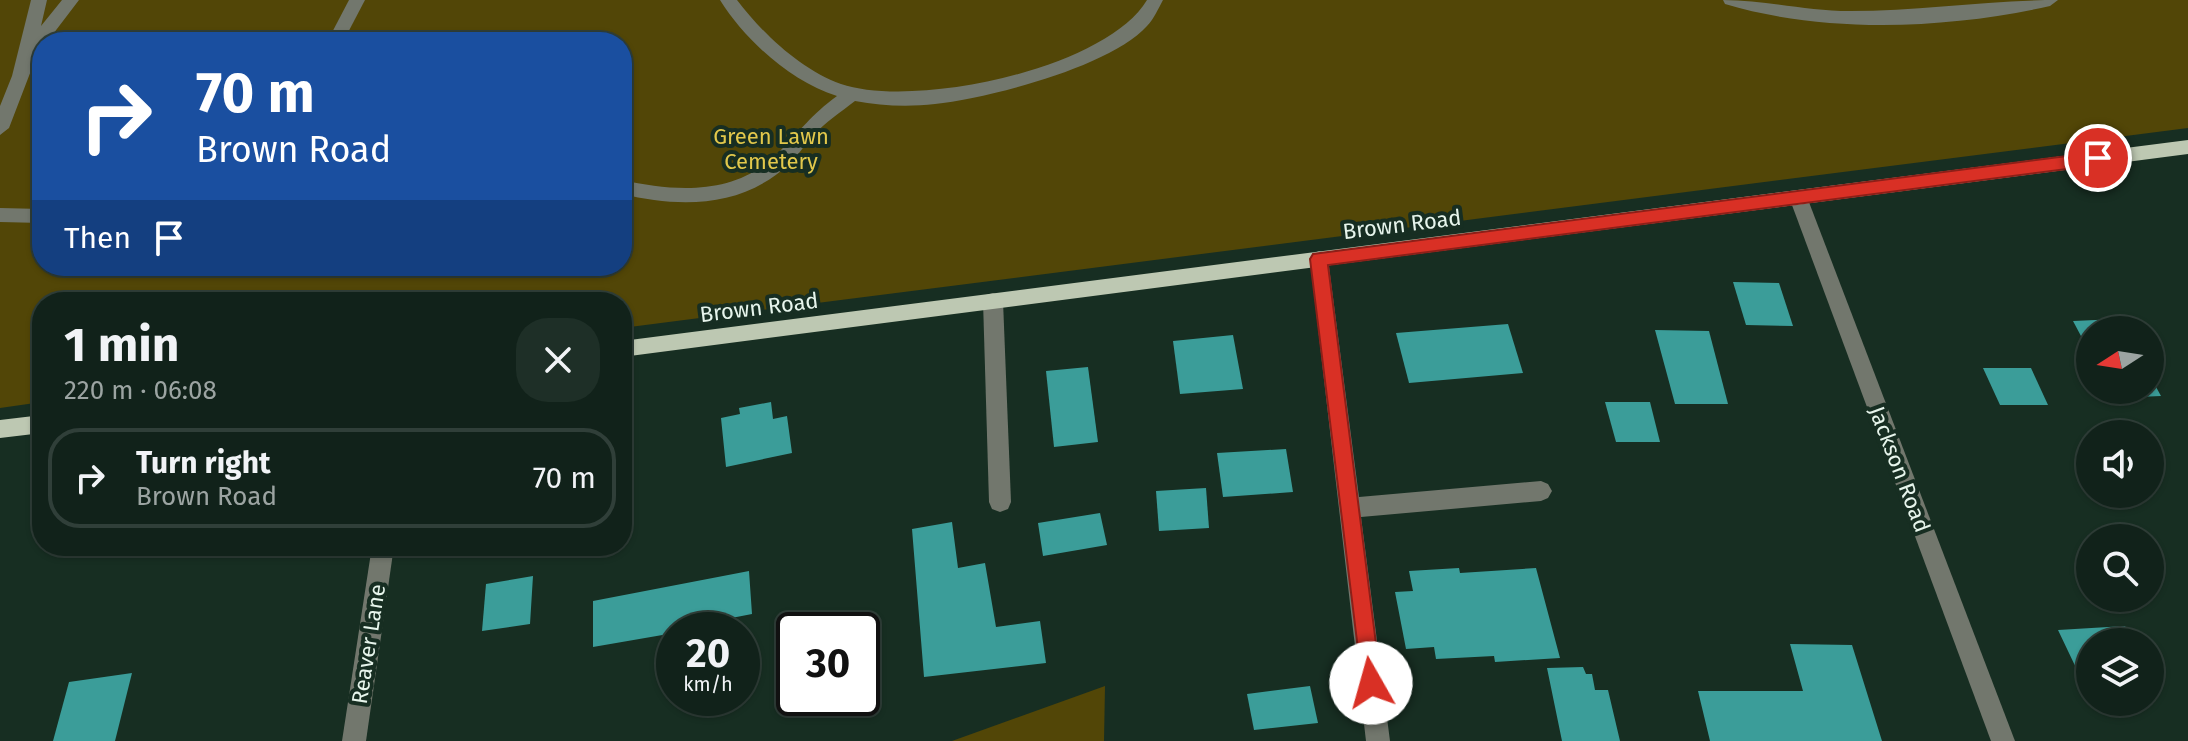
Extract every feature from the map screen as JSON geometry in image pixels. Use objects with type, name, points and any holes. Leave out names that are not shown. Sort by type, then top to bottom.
[{"type":"main road","name":"Brown Road","points":[[632,348],[2188,147]]},
{"type":"main road","points":[[0,429],[32,425]]},
{"type":"street","points":[[0,128],[26,56],[39,0]]},
{"type":"street","points":[[45,32],[71,0]]},
{"type":"street","points":[[340,32],[357,0]]},
{"type":"street","points":[[728,0],[744,24],[788,59],[833,88],[876,99],[935,98],[1010,80],[1101,49],[1138,25],[1155,0]]},
{"type":"street","points":[[1731,0],[1762,11],[1819,18],[1997,12],[2050,0]]},
{"type":"street","points":[[26,56],[32,49]]},
{"type":"street","points":[[632,189],[682,199],[717,195],[754,180],[782,160],[810,127],[853,93]]},
{"type":"street","name":"Jackson Road","points":[[1798,197],[2003,741]]},
{"type":"street","points":[[0,215],[32,216]]},
{"type":"street","points":[[1319,259],[1378,741]]},
{"type":"street","points":[[993,301],[1000,502]]},
{"type":"street","points":[[1350,508],[1541,491]]},
{"type":"street","name":"Reaver Lane","points":[[354,741],[382,556]]},
{"type":"green space","name":"Green Lawn Cemetery","points":[[0,0],[2188,0],[2188,128],[632,327],[632,292],[32,292],[32,403],[0,408]]},
{"type":"green space","points":[[1105,686],[1104,741],[952,741]]},
{"type":"building","points":[[1733,282],[1779,283],[1793,326],[1746,325]]},
{"type":"building","points":[[1508,324],[1523,373],[1409,383],[1396,333]]},
{"type":"building","points":[[1655,330],[1709,331],[1728,404],[1675,404]]},
{"type":"building","points":[[1233,335],[1243,389],[1180,394],[1173,341]]},
{"type":"building","points":[[1088,367],[1098,442],[1054,447],[1046,371]]},
{"type":"building","points":[[1983,368],[2031,368],[2048,405],[2000,405]]},
{"type":"building","points":[[771,402],[773,419],[787,416],[792,453],[726,467],[721,418],[740,414],[739,408]]},
{"type":"building","points":[[1605,402],[1650,402],[1660,442],[1616,442]]},
{"type":"building","points":[[1286,449],[1293,492],[1223,497],[1217,453]]},
{"type":"building","points":[[1206,488],[1209,528],[1159,531],[1156,491]]},
{"type":"building","points":[[1100,513],[1107,545],[1043,556],[1038,523]]},
{"type":"building","points":[[952,522],[958,568],[985,563],[996,627],[1040,621],[1046,663],[924,677],[912,529]]},
{"type":"building","points":[[1459,568],[1460,573],[1536,568],[1560,658],[1495,662],[1494,656],[1436,659],[1434,647],[1406,649],[1395,592],[1413,591],[1409,571]]},
{"type":"building","points":[[749,571],[752,612],[656,612],[656,636],[593,647],[593,601]]},
{"type":"building","points":[[533,576],[530,624],[482,631],[486,584]]},
{"type":"building","points":[[2076,629],[2076,668],[2058,630]]},
{"type":"building","points":[[1790,644],[1852,645],[1882,741],[1710,741],[1698,691],[1803,691]]},
{"type":"building","points":[[1583,667],[1586,674],[1592,674],[1595,690],[1608,690],[1620,741],[1562,741],[1547,668]]},
{"type":"building","points":[[132,673],[115,741],[53,741],[69,682]]},
{"type":"building","points":[[1310,686],[1318,723],[1254,730],[1247,694]]},
{"type":"route","points":[[1371,683],[1319,259],[2098,158]]}]
